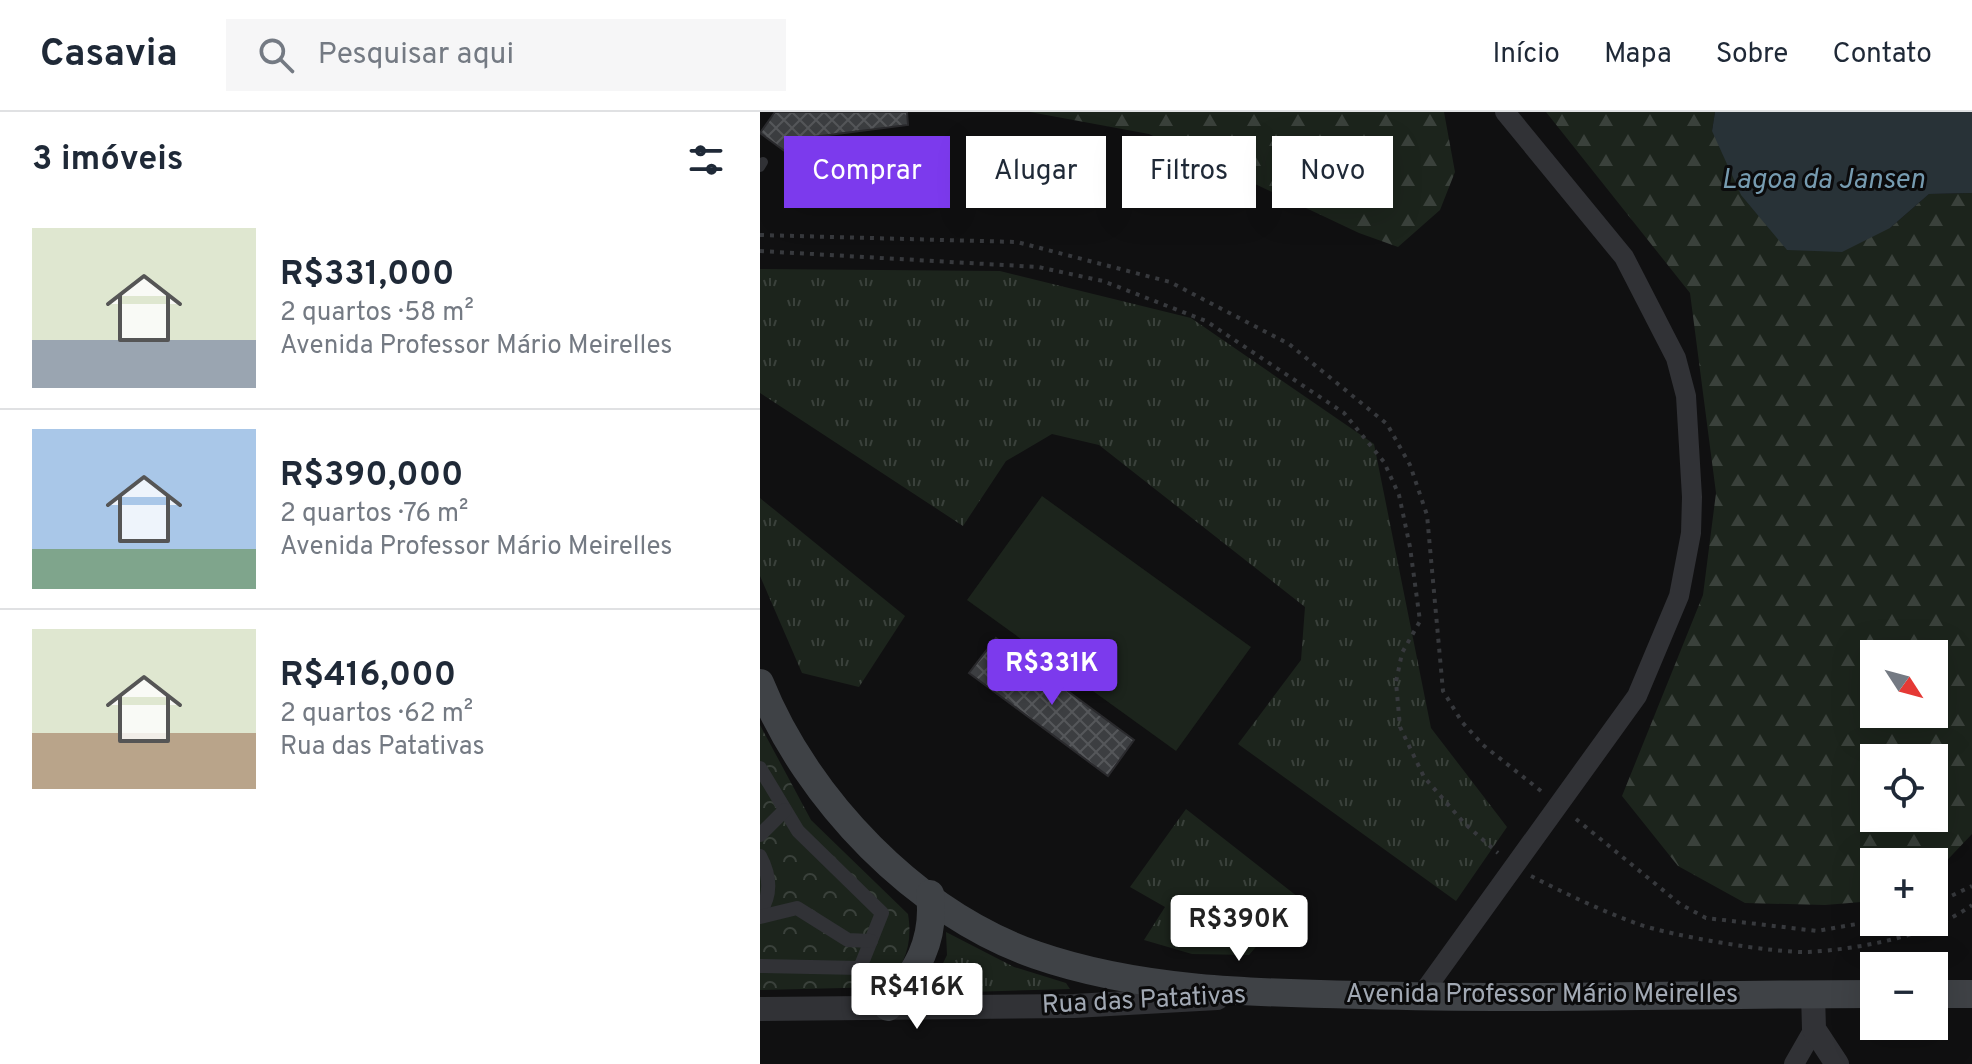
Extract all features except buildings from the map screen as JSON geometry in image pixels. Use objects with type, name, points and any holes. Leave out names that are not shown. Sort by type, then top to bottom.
[{"type":"main road","name":"Avenida Professor Mário Meirelles","points":[[760,683],[797,756],[825,799],[855,834],[930,894],[999,939],[1070,965],[1149,981],[1288,993],[1420,997],[1860,994]]},
{"type":"main road","points":[[888,1007],[923,958],[932,929],[930,894]]},
{"type":"main road","points":[[1948,994],[1972,994]]},
{"type":"street","points":[[1420,997],[1516,868],[1637,696],[1679,596],[1691,533],[1686,396],[1676,358],[1624,257],[1505,112]]},
{"type":"street","points":[[760,768],[798,831],[882,913],[860,968],[760,966]]},
{"type":"street","points":[[760,835],[785,810]]},
{"type":"street","points":[[760,856],[767,871],[769,887],[760,915],[797,908],[848,940],[871,941]]},
{"type":"street","name":"Rua das Patativas","points":[[760,1009],[1087,1006],[1288,993]]},
{"type":"street","points":[[1794,1064],[1814,1029],[1813,994]]},
{"type":"street","points":[[1814,1029],[1837,1064]]},
{"type":"path","points":[[760,235],[1017,242],[1170,282],[1289,344],[1387,424],[1410,465],[1427,515],[1443,691],[1462,722],[1483,745]]},
{"type":"path","points":[[760,251],[1038,267],[1103,281],[1206,321],[1344,413],[1384,462],[1399,495],[1410,547],[1420,621],[1402,653],[1396,682],[1400,727],[1424,777],[1465,824],[1516,868],[1641,925],[1714,940],[1807,952],[1897,938],[1960,913],[1972,905]]},
{"type":"path","points":[[1657,885],[1680,904],[1706,918],[1817,931],[1860,923]]},
{"type":"path","points":[[1948,897],[1972,886]]},
{"type":"green space","points":[[1030,112],[1444,112],[1455,172],[1440,210],[1398,247],[1306,208],[1393,208],[1393,136],[1272,136],[1272,192],[1256,184],[1256,136],[1149,134]]},
{"type":"green space","points":[[1546,112],[1715,112],[1712,131],[1890,228],[1929,194],[1972,193],[1972,834],[1948,859],[1948,848],[1860,848],[1860,902],[1825,905],[1745,903],[1678,866],[1622,796],[1703,595],[1716,493],[1690,293]]},
{"type":"green space","points":[[760,269],[1000,271],[1191,318],[1374,444],[1431,728],[1507,827],[1456,901],[1238,744],[1301,660],[1305,607],[1099,445],[1052,434],[1006,461],[963,526],[760,393]]},
{"type":"green space","points":[[1042,496],[1251,647],[1176,751],[967,600]]},
{"type":"green space","points":[[760,498],[905,616],[859,687],[802,673],[760,576]]},
{"type":"green space","points":[[760,725],[811,820],[908,914],[906,954],[884,987],[760,990]]},
{"type":"green space","points":[[1186,809],[1298,897],[1249,955],[1192,954],[1144,940],[1165,907],[1130,887]]},
{"type":"green space","points":[[946,932],[1014,967],[1066,983],[1070,989],[935,993],[931,988],[947,955]]},
{"type":"water","name":"Lagoa da Jansen","points":[[1715,112],[1972,112],[1972,193],[1929,194],[1890,228],[1842,252],[1787,250],[1741,195],[1712,131]]}]
